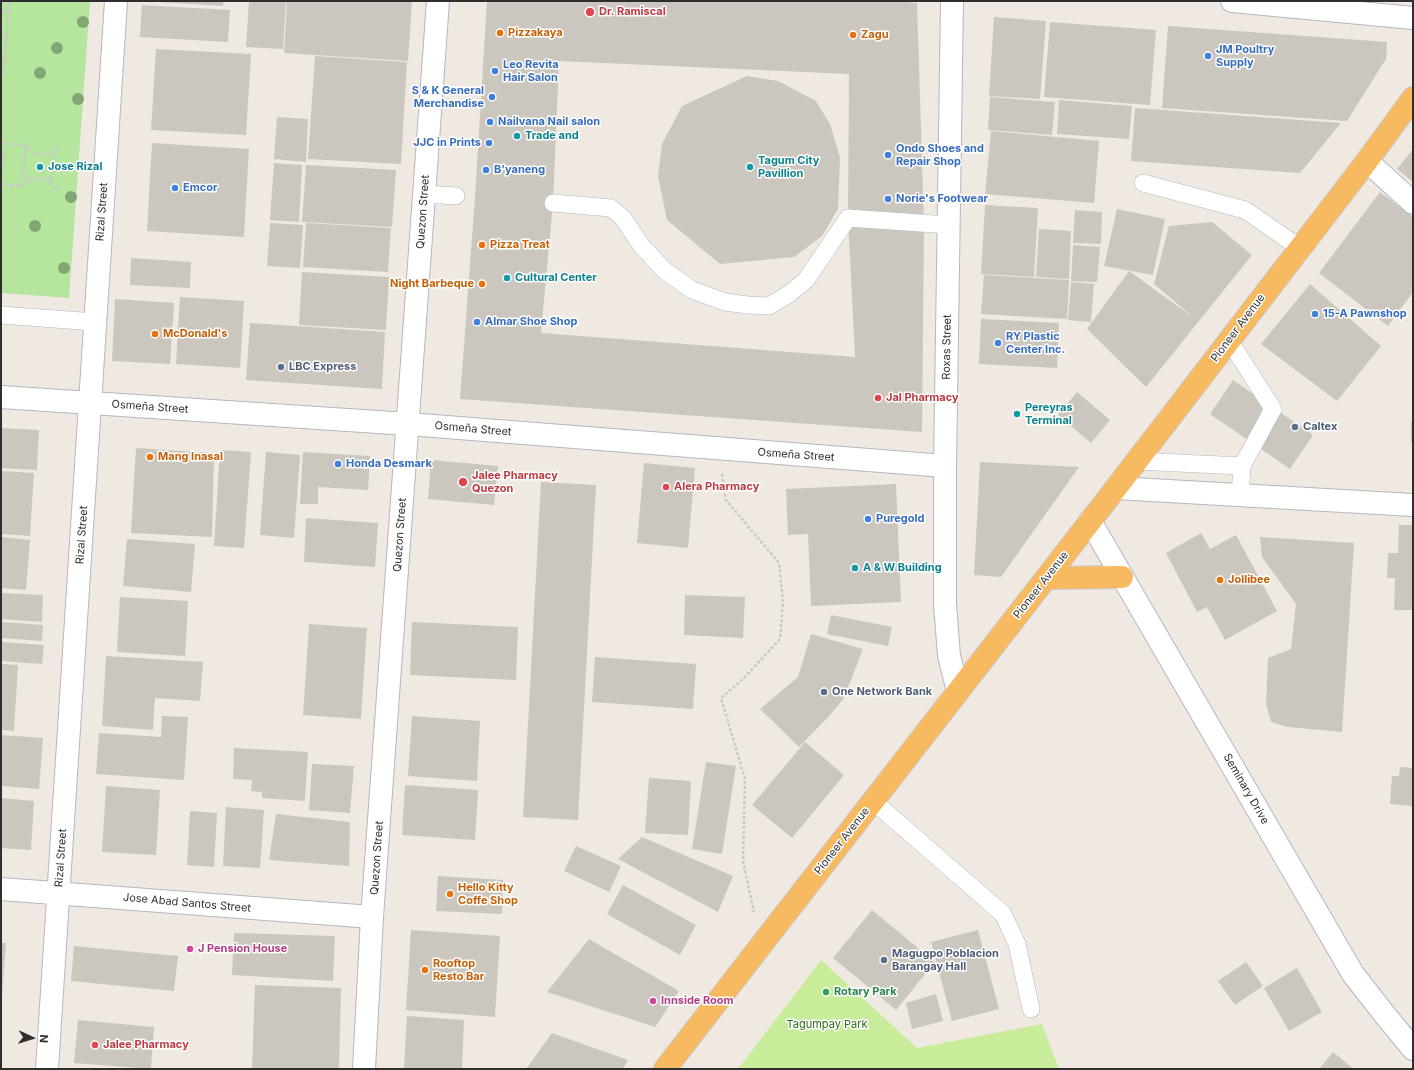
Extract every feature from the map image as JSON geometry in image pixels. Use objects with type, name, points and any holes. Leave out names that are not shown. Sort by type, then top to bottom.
[{"type":"highway","name":"Pioneer Avenue","points":[[665,1069],[1368,161],[1413,98]]},
{"type":"highway","points":[[1046,578],[1122,577]]},
{"type":"street","name":"Rizal Street","points":[[48,1069],[116,1]]},
{"type":"street","name":"Quezon Street","points":[[364,1069],[372,917],[438,1]]},
{"type":"street","name":"Roxas Street","points":[[952,1],[945,466],[945,604],[949,656],[958,691]]},
{"type":"street","points":[[1232,1],[1413,18]]},
{"type":"street","points":[[1368,161],[1413,203]]},
{"type":"street","name":"Osmeña Street","points":[[1,397],[408,424],[945,466]]},
{"type":"street","points":[[1116,488],[1413,505]]},
{"type":"street","name":"Seminary Drive","points":[[1090,521],[1353,974],[1413,1048]]},
{"type":"street","name":"Jose Abad Santos Street","points":[[1,888],[372,917]]},
{"type":"lane","points":[[1143,183],[1245,210],[1300,248]]},
{"type":"lane","points":[[424,194],[456,196]]},
{"type":"lane","points":[[553,203],[611,208],[623,218],[641,245],[664,270],[692,290],[725,302],[748,306],[769,306],[790,294],[806,280],[848,218],[949,225]]},
{"type":"lane","points":[[1,315],[95,322]]},
{"type":"lane","points":[[1229,340],[1273,410],[1242,466],[1240,495]]},
{"type":"lane","points":[[1136,462],[1242,466]]},
{"type":"lane","points":[[873,801],[1003,914],[1017,944],[1031,1009]]},
{"type":"path","points":[[1,79],[5,61],[9,1]]},
{"type":"path","points":[[1,11],[8,11]]},
{"type":"path","points":[[1,143],[25,145],[34,154],[47,155],[60,148]]},
{"type":"path","points":[[22,186],[25,145]]},
{"type":"path","points":[[1,148],[4,158],[1,171]]},
{"type":"path","points":[[51,184],[54,152]]},
{"type":"path","points":[[1,184],[22,186],[32,178],[45,179],[58,190]]},
{"type":"path","points":[[718,449],[726,500],[779,564],[783,602],[780,639],[744,678],[721,698],[745,779],[743,861],[761,946]]},
{"type":"green space","points":[[1,1],[90,1],[69,298],[1,293]]},
{"type":"green space","name":"Rotary Park","points":[[821,960],[917,1048],[1042,1024],[1059,1069],[738,1069]]},
{"type":"building","points":[[159,1],[224,1],[223,6]]},
{"type":"building","points":[[249,1],[286,1],[283,49],[246,47]]},
{"type":"building","points":[[287,1],[412,1],[408,61],[284,53]]},
{"type":"building","points":[[487,1],[895,1],[917,3],[924,223],[922,432],[460,399],[475,197]],"holes":[[[559,61],[849,74],[848,218],[855,357],[541,333],[553,203]]]},
{"type":"building","points":[[142,5],[230,10],[228,42],[140,37]]},
{"type":"building","points":[[994,17],[1046,21],[1040,99],[989,96]]},
{"type":"building","points":[[1050,22],[1156,30],[1150,105],[1044,97]]},
{"type":"building","points":[[1168,26],[1387,42],[1386,59],[1347,121],[1162,108]]},
{"type":"building","points":[[156,49],[251,54],[246,135],[151,130]]},
{"type":"building","points":[[315,56],[407,62],[401,164],[308,159]]},
{"type":"building","name":"Tagum City Pavillion","points":[[747,76],[778,81],[816,101],[830,124],[840,158],[838,209],[822,236],[794,257],[720,264],[667,220],[658,176],[662,144],[682,106]]},
{"type":"building","points":[[990,97],[1055,102],[1052,135],[988,130]]},
{"type":"building","points":[[1059,100],[1132,106],[1129,139],[1057,134]]},
{"type":"building","points":[[1135,108],[1341,123],[1300,173],[1131,161]]},
{"type":"building","points":[[277,117],[308,119],[306,162],[274,159]]},
{"type":"building","points":[[991,131],[1099,141],[1094,203],[985,194]]},
{"type":"building","points":[[152,143],[249,149],[244,237],[147,231]]},
{"type":"building","points":[[1413,149],[1413,182],[1397,169]]},
{"type":"building","points":[[274,163],[302,165],[299,222],[270,220]]},
{"type":"building","points":[[306,165],[396,170],[392,227],[302,222]]},
{"type":"building","points":[[1380,192],[1413,217],[1413,292],[1388,326],[1319,273]]},
{"type":"building","points":[[985,205],[1038,208],[1034,277],[981,274]]},
{"type":"building","points":[[1117,209],[1165,219],[1153,275],[1104,266]]},
{"type":"building","points":[[1075,210],[1102,212],[1101,244],[1073,243]]},
{"type":"building","points":[[1212,222],[1252,255],[1146,387],[1087,329],[1129,271],[1194,318],[1154,284],[1169,226]]},
{"type":"building","points":[[270,223],[303,225],[300,268],[267,266]]},
{"type":"building","points":[[306,223],[391,228],[388,272],[303,267]]},
{"type":"building","points":[[1039,229],[1071,231],[1069,279],[1036,277]]},
{"type":"building","points":[[1073,245],[1100,247],[1097,282],[1071,281]]},
{"type":"building","points":[[131,258],[191,262],[190,288],[130,285]]},
{"type":"building","points":[[302,272],[389,277],[386,330],[299,325]]},
{"type":"building","points":[[984,275],[1069,280],[1067,319],[981,314]]},
{"type":"building","points":[[1071,282],[1094,284],[1091,322],[1068,320]]},
{"type":"building","name":"15-A Pawnshop","points":[[1310,284],[1381,346],[1337,401],[1261,344]]},
{"type":"building","points":[[180,297],[244,301],[240,368],[176,364]]},
{"type":"building","points":[[115,299],[174,303],[170,364],[112,361]]},
{"type":"building","points":[[981,319],[1059,323],[1057,368],[979,364]]},
{"type":"building","points":[[250,323],[385,332],[382,389],[246,380]]},
{"type":"building","points":[[1233,380],[1313,435],[1290,469],[1210,414]]},
{"type":"building","points":[[1077,392],[1110,420],[1091,443],[1058,415]]},
{"type":"building","points":[[1411,422],[1413,422],[1413,442],[1411,442]]},
{"type":"building","points":[[1,428],[39,430],[37,470],[1,468]]},
{"type":"building","points":[[136,448],[214,453],[212,537],[131,533]]},
{"type":"building","points":[[220,450],[251,452],[244,548],[214,546]]},
{"type":"building","points":[[266,452],[300,455],[294,538],[260,535]]},
{"type":"building","points":[[303,452],[370,456],[368,490],[318,487],[318,504],[300,504]]},
{"type":"building","name":"Jalee Pharmacy Quezon","points":[[431,460],[498,466],[494,505],[428,499]]},
{"type":"building","points":[[980,462],[1079,467],[1001,577],[974,575]]},
{"type":"building","points":[[644,463],[695,468],[688,548],[637,543]]},
{"type":"building","points":[[1,471],[34,473],[30,536],[1,534]]},
{"type":"building","points":[[541,482],[596,485],[578,820],[523,817]]},
{"type":"building","name":"A & W Building","points":[[896,484],[901,602],[811,606],[808,534],[788,535],[786,489]]},
{"type":"building","points":[[306,518],[378,523],[375,567],[304,562]]},
{"type":"building","points":[[1399,525],[1413,525],[1413,610],[1394,610],[1395,578],[1387,578],[1388,553],[1398,553]]},
{"type":"building","name":"Jollibee","points":[[1201,533],[1210,549],[1236,535],[1277,611],[1225,640],[1207,607],[1197,612],[1166,553]]},
{"type":"building","points":[[1,537],[30,540],[26,590],[1,588]]},
{"type":"building","points":[[1260,537],[1354,543],[1342,732],[1288,727],[1271,722],[1266,704],[1268,658],[1291,649],[1296,604],[1262,557]]},
{"type":"building","points":[[127,539],[195,544],[191,592],[123,586]]},
{"type":"building","points":[[1,593],[43,595],[42,622],[1,619]]},
{"type":"building","points":[[685,595],[745,597],[743,638],[684,635]]},
{"type":"building","points":[[120,597],[188,601],[185,656],[117,652]]},
{"type":"building","points":[[831,615],[892,627],[888,646],[827,634]]},
{"type":"building","points":[[1,622],[43,625],[42,641],[1,638]]},
{"type":"building","points":[[412,622],[518,627],[516,680],[410,675]]},
{"type":"building","points":[[309,624],[367,628],[361,719],[303,715]]},
{"type":"building","points":[[811,634],[863,649],[844,698],[799,747],[760,709],[798,677]]},
{"type":"building","points":[[1,642],[44,645],[42,664],[1,661]]},
{"type":"building","points":[[106,656],[203,662],[200,701],[155,698],[153,730],[102,726]]},
{"type":"building","points":[[595,657],[696,664],[693,709],[592,702]]},
{"type":"building","points":[[1,664],[18,665],[14,731],[1,730]]},
{"type":"building","points":[[162,716],[188,717],[184,780],[96,774],[99,733],[161,737]]},
{"type":"building","points":[[412,716],[480,721],[477,781],[408,776]]},
{"type":"building","points":[[1,735],[43,738],[39,789],[1,786]]},
{"type":"building","points":[[805,742],[844,775],[792,838],[752,805]]},
{"type":"building","points":[[234,748],[308,752],[305,801],[262,798],[262,792],[251,791],[252,780],[233,779]]},
{"type":"building","points":[[706,762],[736,766],[722,854],[692,849]]},
{"type":"building","points":[[312,764],[354,766],[350,813],[309,810]]},
{"type":"building","points":[[1400,767],[1413,768],[1413,806],[1390,804],[1392,776],[1399,776]]},
{"type":"building","points":[[649,778],[691,781],[688,835],[645,833]]},
{"type":"building","points":[[405,785],[478,790],[475,840],[402,835]]},
{"type":"building","points":[[106,786],[160,790],[156,855],[102,852]]},
{"type":"building","points":[[1,798],[34,801],[31,850],[1,848]]},
{"type":"building","points":[[226,807],[264,810],[260,868],[223,866]]},
{"type":"building","points":[[190,811],[217,813],[214,867],[187,865]]},
{"type":"building","points":[[276,814],[350,822],[349,866],[269,860]]},
{"type":"building","points":[[642,837],[733,876],[718,912],[618,859]]},
{"type":"building","points":[[576,846],[621,866],[609,892],[564,871]]},
{"type":"building","points":[[438,876],[503,880],[502,914],[436,911]]},
{"type":"building","points":[[623,885],[696,925],[680,955],[607,914]]},
{"type":"building","name":"Magugpo Poblacion Barangay Hall","points":[[872,910],[935,962],[896,1010],[833,958]]},
{"type":"building","points":[[411,930],[500,936],[495,1017],[406,1010]]},
{"type":"building","points":[[978,930],[999,1009],[952,1021],[931,942]]},
{"type":"building","points":[[234,933],[335,936],[333,981],[232,975]]},
{"type":"building","points":[[589,939],[679,991],[655,1027],[547,992]]},
{"type":"building","points":[[1,943],[6,943],[2,995],[1,995]]},
{"type":"building","points":[[74,946],[178,956],[174,991],[71,981]]},
{"type":"building","points":[[1246,962],[1263,986],[1235,1005],[1218,981]]},
{"type":"building","points":[[1297,968],[1322,1012],[1289,1031],[1264,988]]},
{"type":"building","points":[[255,985],[341,988],[339,1069],[252,1069]]},
{"type":"building","points":[[936,994],[943,1021],[912,1029],[906,1003]]},
{"type":"building","points":[[407,1016],[464,1020],[462,1069],[404,1069]]},
{"type":"building","points":[[78,1020],[154,1027],[151,1069],[74,1063]]},
{"type":"building","points":[[552,1033],[628,1060],[623,1069],[526,1069]]},
{"type":"building","points":[[1333,1052],[1354,1069],[1319,1069]]},
{"type":"place","name":"Dr. Ramiscal","points":[[590,12]]},
{"type":"place","name":"Pizzakaya","points":[[500,33]]},
{"type":"place","name":"Zagu","points":[[853,35]]},
{"type":"place","name":"JM Poultry Supply","points":[[1208,56]]},
{"type":"place","name":"Leo Revita Hair Salon","points":[[495,71]]},
{"type":"place","name":"S & K General Merchandise","points":[[492,97]]},
{"type":"place","name":"Nailvana Nail salon","points":[[490,122]]},
{"type":"place","name":"Trade and","points":[[517,136]]},
{"type":"place","name":"JJC in Prints","points":[[489,143]]},
{"type":"place","name":"Ondo Shoes and Repair Shop","points":[[888,155]]},
{"type":"place","name":"Jose Rizal","points":[[40,167]]},
{"type":"place","name":"Tagum City Pavillion","points":[[750,167]]},
{"type":"place","name":"B'yaneng","points":[[486,170]]},
{"type":"place","name":"Emcor","points":[[175,188]]},
{"type":"place","name":"Norie's Footwear","points":[[888,199]]},
{"type":"place","name":"Pizza Treat","points":[[482,245]]},
{"type":"place","name":"Cultural Center","points":[[507,278]]},
{"type":"place","name":"Night Barbeque","points":[[482,284]]},
{"type":"place","name":"15-A Pawnshop","points":[[1315,314]]},
{"type":"place","name":"Almar Shoe Shop","points":[[477,322]]},
{"type":"place","name":"McDonald's","points":[[155,334]]},
{"type":"place","name":"RY Plastic Center Inc.","points":[[998,343]]},
{"type":"place","name":"LBC Express","points":[[281,367]]},
{"type":"place","name":"Jal Pharmacy","points":[[878,398]]},
{"type":"place","name":"Pereyras Terminal","points":[[1017,414]]},
{"type":"place","name":"Caltex","points":[[1295,427]]},
{"type":"place","name":"Mang Inasal","points":[[150,457]]},
{"type":"place","name":"Honda Desmark","points":[[338,464]]},
{"type":"place","name":"Jalee Pharmacy Quezon","points":[[463,482]]},
{"type":"place","name":"Alera Pharmacy","points":[[666,487]]},
{"type":"place","name":"Puregold","points":[[868,519]]},
{"type":"place","name":"A & W Building","points":[[855,568]]},
{"type":"place","name":"Jollibee","points":[[1220,580]]},
{"type":"place","name":"One Network Bank","points":[[824,692]]},
{"type":"place","name":"Hello Kitty Coffe Shop","points":[[450,894]]},
{"type":"place","name":"J Pension House","points":[[190,949]]},
{"type":"place","name":"Magugpo Poblacion Barangay Hall","points":[[884,960]]},
{"type":"place","name":"Rooftop Resto Bar","points":[[425,970]]},
{"type":"place","name":"Rotary Park","points":[[826,992]]},
{"type":"place","name":"Innside Room","points":[[653,1001]]},
{"type":"place","name":"Jalee Pharmacy","points":[[95,1045]]},
{"type":"park label","name":"Tagumpay Park","points":[[827,1025]]}]
